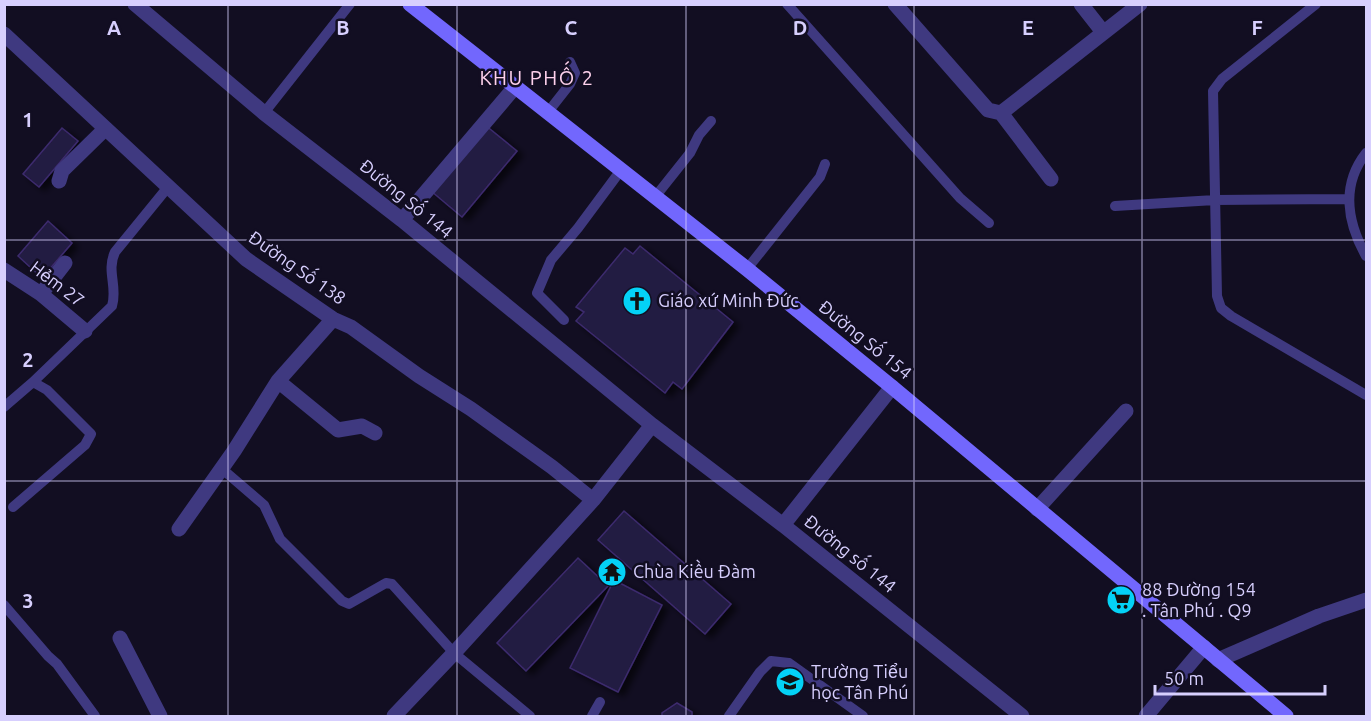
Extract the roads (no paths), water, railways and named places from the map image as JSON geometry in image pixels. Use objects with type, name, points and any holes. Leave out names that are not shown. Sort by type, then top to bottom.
[{"type":"street","name":"Đường Số 144","points":[[135,4],[264,113],[402,220],[652,425]]},
{"type":"street","name":"Đường Số 154","points":[[410,4],[747,269],[892,387],[1286,717]]},
{"type":"street","points":[[894,4],[988,110],[1001,113],[1051,179]]},
{"type":"street","points":[[1081,4],[1103,32]]},
{"type":"street","points":[[1001,113],[1140,4]]},
{"type":"street","name":"Đường Số 138","points":[[4,34],[246,259],[471,409],[552,467],[593,500]]},
{"type":"street","points":[[402,220],[515,87]]},
{"type":"street","points":[[60,181],[62,171],[105,129]]},
{"type":"street","points":[[41,294],[65,263]]},
{"type":"street","name":"Hẻm 27","points":[[4,270],[41,294],[85,331]]},
{"type":"street","points":[[179,529],[278,381],[333,319]]},
{"type":"street","points":[[278,381],[338,430],[362,426],[375,433]]},
{"type":"street","points":[[783,525],[892,387]]},
{"type":"street","points":[[1037,508],[1126,411]]},
{"type":"street","points":[[394,717],[593,500],[652,425]]},
{"type":"street","name":"Đường số 144","points":[[652,425],[783,525],[1022,717]]},
{"type":"street","points":[[1218,660],[1319,616],[1366,600]]},
{"type":"street","points":[[120,638],[160,717]]},
{"type":"street","points":[[1146,717],[1204,647]]},
{"type":"lane","points":[[264,113],[350,4]]},
{"type":"lane","points":[[787,4],[960,198],[989,223]]},
{"type":"lane","points":[[1316,4],[1222,79],[1213,92],[1217,296],[1221,308],[1231,316],[1366,395]]},
{"type":"lane","points":[[548,112],[575,74],[570,62]]},
{"type":"lane","points":[[655,197],[690,153],[699,135],[711,121]]},
{"type":"lane","points":[[1366,153],[1358,164],[1349,188],[1349,210],[1356,237],[1366,256]]},
{"type":"lane","points":[[747,269],[820,177],[825,164]]},
{"type":"lane","points":[[564,320],[537,293],[542,279],[551,260],[621,170]]},
{"type":"lane","points":[[4,407],[112,306],[115,295],[110,262],[115,252],[168,187]]},
{"type":"lane","points":[[1114,206],[1215,200],[1349,200]]},
{"type":"lane","points":[[13,507],[85,445],[91,434],[47,390],[33,382]]},
{"type":"lane","points":[[221,468],[264,506],[280,539],[342,601],[349,604],[386,583],[392,585],[454,653],[530,717]]},
{"type":"lane","points":[[4,605],[57,664],[95,717]]},
{"type":"lane","points":[[729,717],[760,672],[771,661],[789,663],[863,717]]},
{"type":"lane","points":[[592,717],[600,702]]},
{"type":"place","name":"Giáo xứ Minh Đức","points":[[637,301]]},
{"type":"place","name":"Chùa Kiều Đàm","points":[[612,572]]},
{"type":"place","name":"88 Đường 154 . Tân Phú . Q9","points":[[1121,600]]},
{"type":"place","name":"Trường Tiểu học Tân Phú","points":[[790,682]]},
{"type":"district","name":"KHU PHỐ 2","points":[[537,78]]}]
